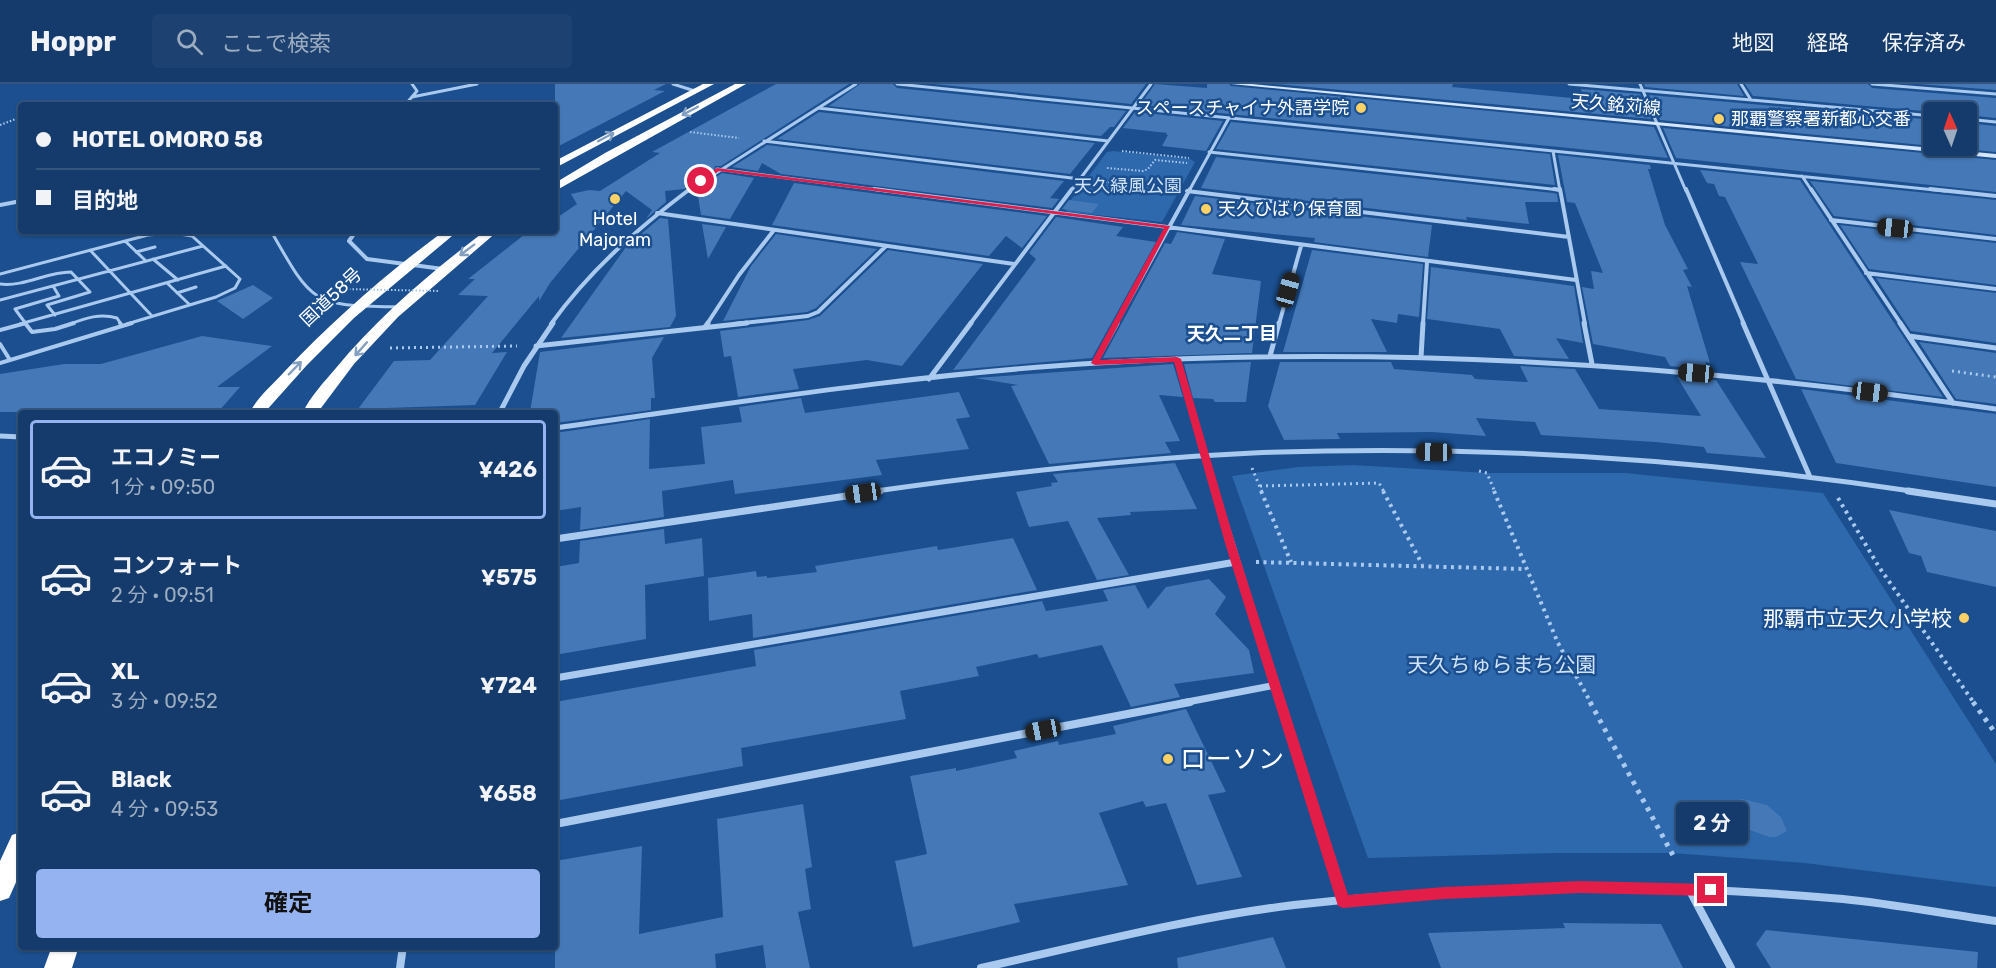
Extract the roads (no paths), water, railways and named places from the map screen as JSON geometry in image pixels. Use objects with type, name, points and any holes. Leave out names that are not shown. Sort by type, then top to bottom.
[{"type":"highway","points":[[558,163],[710,84]]},
{"type":"highway","points":[[558,186],[609,155],[742,84]]},
{"type":"highway","name":"国道58号","points":[[259,410],[288,375],[358,306],[405,266],[448,234]]},
{"type":"highway","points":[[312,410],[360,350],[402,307],[442,269],[488,234]]},
{"type":"highway","points":[[0,890],[18,849]]},
{"type":"highway","points":[[58,968],[65,950]]},
{"type":"street","points":[[408,102],[417,91],[412,84]]},
{"type":"street","points":[[412,97],[477,84]]},
{"type":"street","points":[[673,84],[695,91]]},
{"type":"street","points":[[501,410],[536,346],[597,267],[657,213],[717,170],[855,84]]},
{"type":"street","points":[[897,84],[1996,196]]},
{"type":"street","points":[[929,379],[1151,84]]},
{"type":"street","name":"天久銘苅線","points":[[1234,84],[1996,156]]},
{"type":"street","points":[[1569,84],[1923,115]]},
{"type":"street","points":[[1640,84],[1810,477]]},
{"type":"street","points":[[1741,84],[1751,100]]},
{"type":"street","points":[[1872,84],[1996,94]]},
{"type":"street","points":[[817,108],[1108,141]]},
{"type":"street","points":[[1095,363],[1228,118]]},
{"type":"street","points":[[1977,120],[1996,122]]},
{"type":"street","points":[[764,141],[1080,179]]},
{"type":"street","points":[[1553,151],[1592,364]]},
{"type":"street","points":[[1209,152],[1560,190]]},
{"type":"street","points":[[717,170],[1576,280]]},
{"type":"street","points":[[1802,176],[1953,403]]},
{"type":"street","points":[[1187,191],[1569,237]]},
{"type":"street","points":[[0,205],[18,202]]},
{"type":"street","points":[[657,213],[1014,264]]},
{"type":"street","points":[[1831,220],[1996,239]]},
{"type":"street","points":[[705,327],[739,275],[774,230]]},
{"type":"street","points":[[354,234],[349,241],[367,259],[405,266],[442,269]]},
{"type":"street","points":[[536,346],[808,316],[818,312],[886,246]]},
{"type":"street","points":[[1270,356],[1301,246]]},
{"type":"street","points":[[1421,357],[1427,262]]},
{"type":"street","points":[[1866,273],[1996,289]]},
{"type":"street","points":[[1909,336],[1996,348]]},
{"type":"street","points":[[558,428],[929,379],[1095,363],[1270,356],[1421,357],[1592,364],[1767,380],[1996,409]]},
{"type":"street","points":[[1177,359],[1236,562],[1343,902]]},
{"type":"street","points":[[0,436],[18,437]]},
{"type":"street","points":[[558,539],[949,480],[1204,456],[1372,451],[1521,454],[1671,464],[1810,477],[1996,504]]},
{"type":"street","points":[[558,677],[1236,562]]},
{"type":"street","points":[[558,823],[1276,685]]},
{"type":"street","points":[[981,968],[1203,918],[1294,905],[1444,893],[1580,887],[1689,889],[1845,899],[1996,921]]},
{"type":"street","points":[[1689,889],[1731,968]]},
{"type":"street","points":[[400,968],[402,950]]},
{"type":"lane","points":[[0,274],[148,236],[169,234]]},
{"type":"lane","points":[[0,363],[216,297],[240,283],[240,279],[192,236],[183,234]]},
{"type":"lane","points":[[273,234],[301,281],[316,297],[331,303],[402,307]]},
{"type":"lane","points":[[125,242],[146,261]]},
{"type":"lane","points":[[0,300],[203,246]]},
{"type":"lane","points":[[136,252],[155,247]]},
{"type":"lane","points":[[90,250],[152,316]]},
{"type":"lane","points":[[153,259],[178,280]]},
{"type":"lane","points":[[0,330],[226,266]]},
{"type":"lane","points":[[0,285],[23,284],[42,275],[62,271],[71,272],[90,292],[47,305],[55,315]]},
{"type":"lane","points":[[167,283],[190,305]]},
{"type":"lane","points":[[53,286],[59,296],[15,309],[32,332],[53,331],[90,316],[102,315],[117,318],[122,326]]},
{"type":"lane","points":[[177,293],[196,287]]},
{"type":"lane","points":[[0,344],[10,360]]},
{"type":"place","name":"スペースチャイナ外語学院","points":[[1361,108]]},
{"type":"place","name":"那覇警察署新都心交番","points":[[1719,119]]},
{"type":"place","name":"Hotel Majoram","points":[[615,199]]},
{"type":"place","name":"天久ひばり保育園","points":[[1206,209]]},
{"type":"place","name":"那覇市立天久小学校","points":[[1964,618]]},
{"type":"place","name":"ローソン","points":[[1168,759]]},
{"type":"district","name":"天久二丁目","points":[[1232,334]]},
{"type":"park label","name":"天久緑風公園","points":[[1128,186]]},
{"type":"park label","name":"天久ちゅらまち公園","points":[[1502,664]]}]
